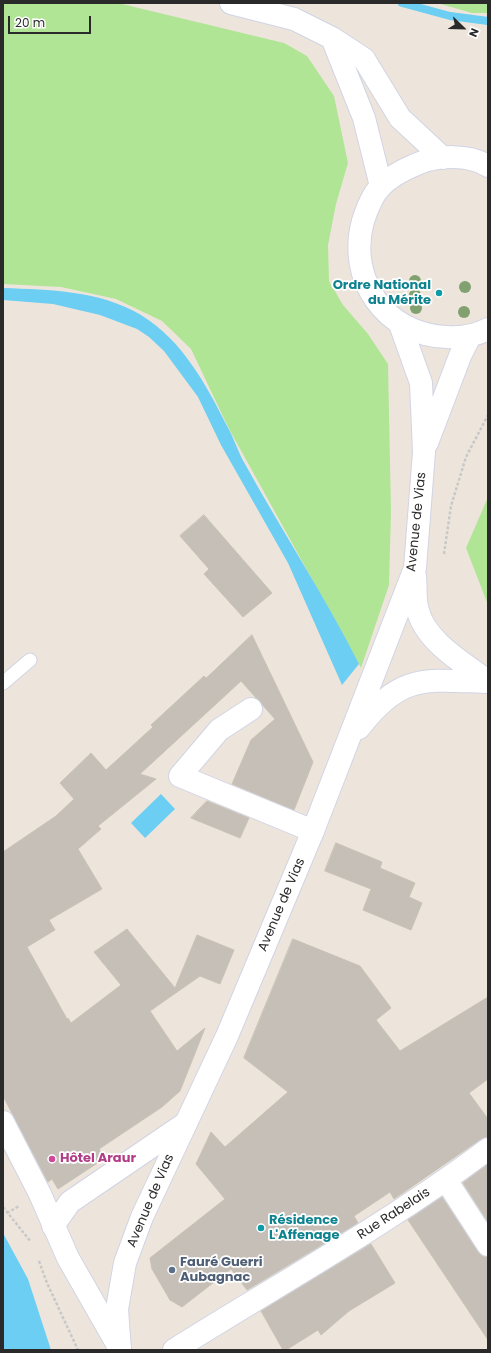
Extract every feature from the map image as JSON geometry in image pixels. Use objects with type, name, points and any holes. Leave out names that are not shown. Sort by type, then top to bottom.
[{"type":"main road","points":[[231,3],[294,19],[332,38],[364,59],[400,118],[443,158]]},
{"type":"main road","points":[[332,38],[364,118],[381,186]]},
{"type":"main road","points":[[479,333],[436,337],[417,332],[400,324],[384,310],[371,294],[363,275],[359,254],[360,234],[365,213],[381,186],[405,169],[424,161],[443,158],[461,158],[486,162]]},
{"type":"main road","name":"Avenue de Vias","points":[[120,1350],[117,1309],[125,1263],[142,1217],[227,1036],[313,831],[415,568],[424,452],[421,383],[400,324]]},
{"type":"main road","name":"Avenue de Vias","points":[[424,452],[460,356],[479,333]]},
{"type":"main road","points":[[415,568],[417,607],[426,626],[442,648],[488,682]]},
{"type":"main road","points":[[345,746],[376,707],[397,689],[416,682],[438,680],[488,682]]},
{"type":"main road","points":[[251,709],[219,730],[180,776],[313,831]]},
{"type":"main road","points":[[3,1122],[40,1194],[68,1258],[120,1350]]},
{"type":"main road","points":[[53,1226],[70,1202],[186,1123]]},
{"type":"main road","name":"Rue Rabelais","points":[[174,1350],[343,1247],[446,1180],[488,1149]]},
{"type":"main road","points":[[446,1180],[488,1245]]},
{"type":"lane","points":[[3,683],[30,660]]},
{"type":"path","points":[[443,558],[451,506],[466,456],[488,415]]},
{"type":"path","points":[[39,1260],[47,1283],[78,1350]]},
{"type":"green space","points":[[3,3],[118,3],[284,43],[307,56],[334,96],[348,163],[336,204],[328,245],[329,281],[343,305],[368,334],[388,364],[391,511],[389,585],[361,668],[228,427],[191,349],[162,321],[116,299],[61,287],[3,284]]},
{"type":"green space","points":[[437,3],[488,3],[488,13],[472,13]]},
{"type":"green space","points":[[488,497],[488,605],[466,548]]},
{"type":"water","points":[[3,288],[74,293],[108,301],[141,315],[156,325],[181,350],[192,364],[210,394],[240,455],[332,613],[359,664],[342,685],[288,563],[221,445],[198,397],[164,351],[149,337],[137,329],[100,315],[53,304],[3,300]]},
{"type":"water","points":[[161,794],[175,809],[145,838],[131,823]]},
{"type":"water","points":[[3,1233],[28,1279],[51,1350],[3,1350]]},
{"type":"building","points":[[204,515],[272,593],[243,617],[204,574],[209,569],[180,536]]},
{"type":"building","points":[[252,635],[313,762],[294,810],[232,784],[251,740],[275,719],[241,681],[140,774],[156,779],[98,826],[101,829],[78,849],[102,889],[49,920],[55,930],[27,947],[67,1019],[68,1018],[71,1023],[121,985],[94,952],[127,929],[175,988],[197,935],[234,950],[220,984],[200,976],[150,1011],[177,1051],[205,1028],[180,1091],[162,1107],[99,1149],[105,1158],[58,1189],[52,1179],[48,1182],[3,1096],[3,852],[56,816],[74,799],[60,783],[91,753],[106,770],[153,727],[151,725],[204,676],[206,678]]},
{"type":"building","points":[[207,801],[249,818],[240,838],[191,818]]},
{"type":"building","points":[[336,843],[382,862],[380,868],[415,883],[409,897],[422,903],[411,930],[363,910],[371,889],[325,871]]},
{"type":"building","points":[[293,939],[360,966],[391,1008],[376,1020],[400,1051],[488,997],[488,1079],[469,1093],[488,1119],[488,1137],[481,1139],[394,1199],[390,1192],[354,1216],[358,1223],[247,1290],[231,1269],[182,1307],[170,1300],[152,1269],[150,1258],[225,1199],[196,1164],[211,1132],[225,1147],[288,1092],[244,1058]]},
{"type":"building","points":[[488,1164],[488,1222],[463,1183]]},
{"type":"building","points":[[442,1197],[478,1252],[482,1256],[488,1257],[488,1340],[408,1220]]},
{"type":"building","points":[[371,1244],[395,1283],[349,1311],[321,1335],[318,1330],[286,1350],[283,1350],[261,1311]]},
{"type":"waterway","points":[[402,3],[450,16],[488,21]]},
{"type":"place","name":"Ordre National du Mérite","points":[[439,293]]},
{"type":"place","name":"Hôtel Araur","points":[[52,1159]]},
{"type":"place","name":"Résidence L'Affenage","points":[[261,1228]]},
{"type":"place","name":"Fauré Guerri Aubagnac","points":[[172,1270]]}]
